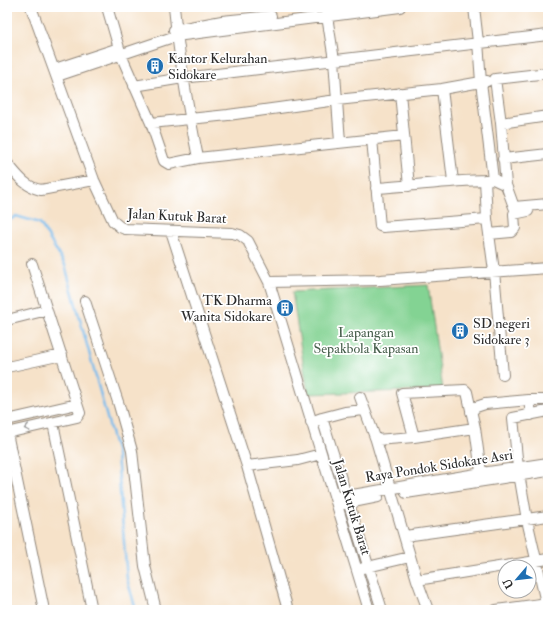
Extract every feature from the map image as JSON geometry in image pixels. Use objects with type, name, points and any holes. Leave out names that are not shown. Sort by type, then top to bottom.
[{"type":"street","name":"Jalan Kutuk Barat","points":[[31,7],[94,180],[113,221],[125,229],[232,233],[240,235],[248,241],[269,282],[369,610]]},
{"type":"street","points":[[107,7],[120,52],[134,86],[152,123],[164,161],[166,163],[169,164],[198,158],[404,136]]},
{"type":"street","points":[[174,7],[176,33],[183,78],[198,158]]},
{"type":"street","points":[[327,14],[351,7]]},
{"type":"street","points":[[56,73],[176,33],[222,22],[264,16],[327,14],[400,7]]},
{"type":"street","points":[[474,7],[489,180],[487,219],[494,271],[503,375]]},
{"type":"street","points":[[327,14],[334,60],[340,142]]},
{"type":"street","points":[[134,86],[183,78],[548,34]]},
{"type":"street","points":[[152,123],[228,115],[337,100],[442,89],[495,79],[548,73]]},
{"type":"street","points":[[489,234],[514,231],[514,211],[506,185],[501,123],[495,79]]},
{"type":"street","points":[[442,89],[453,181]]},
{"type":"street","points":[[400,93],[409,186]]},
{"type":"street","points":[[501,123],[548,116]]},
{"type":"street","points":[[372,139],[379,225],[383,227],[487,219]]},
{"type":"street","points":[[503,159],[548,154]]},
{"type":"street","points":[[7,163],[25,184],[41,190],[94,180]]},
{"type":"street","points":[[376,188],[453,181],[489,180],[506,185]]},
{"type":"street","points":[[514,211],[548,204]]},
{"type":"street","points":[[514,211],[548,209]]},
{"type":"street","points":[[171,231],[247,466],[288,610]]},
{"type":"street","points":[[32,264],[80,413],[78,416],[53,423],[7,433],[44,610]]},
{"type":"street","points":[[269,282],[380,280],[548,268]]},
{"type":"street","points":[[85,301],[119,405],[132,451],[145,566],[156,610]]},
{"type":"street","points":[[7,320],[47,310]]},
{"type":"street","points":[[7,367],[62,355]]},
{"type":"street","points":[[414,437],[402,393],[465,390],[467,392],[475,428],[482,476]]},
{"type":"street","points":[[360,397],[376,440],[390,492],[405,536],[417,580],[428,610]]},
{"type":"street","points":[[529,400],[531,415]]},
{"type":"street","points":[[471,412],[480,405],[510,401],[548,400]]},
{"type":"street","points":[[510,401],[527,520],[537,559]]},
{"type":"street","points":[[7,420],[77,404]]},
{"type":"street","points":[[311,422],[345,412],[364,410]]},
{"type":"street","points":[[513,418],[548,411]]},
{"type":"street","points":[[322,418],[382,610]]},
{"type":"street","points":[[53,423],[92,610]]},
{"type":"street","points":[[376,440],[414,437],[475,428]]},
{"type":"street","points":[[247,466],[298,460],[322,454]]},
{"type":"street","name":"Raya Pondok Sidokare Asri","points":[[519,472],[548,463]]},
{"type":"street","name":"Raya Pondok Sidokare Asri","points":[[336,501],[482,476],[548,471]]},
{"type":"street","points":[[405,536],[548,516]]},
{"type":"street","points":[[357,569],[410,557]]},
{"type":"street","points":[[496,610],[547,603],[537,560],[548,559]]},
{"type":"street","points":[[417,580],[497,567]]},
{"type":"green space","name":"Lapangan Sepakbola Kapasan","points":[[428,285],[443,390],[308,394],[292,292]]},
{"type":"waterway","points":[[7,222],[16,216],[40,223],[65,265],[117,454],[127,579],[136,610]]},
{"type":"place","name":"Kantor Kelurahan Sidokare","points":[[155,66]]},
{"type":"place","name":"TK Dharma Wanita Sidokare","points":[[285,308]]},
{"type":"place","name":"SD negeri Sidokare 3","points":[[460,331]]}]
